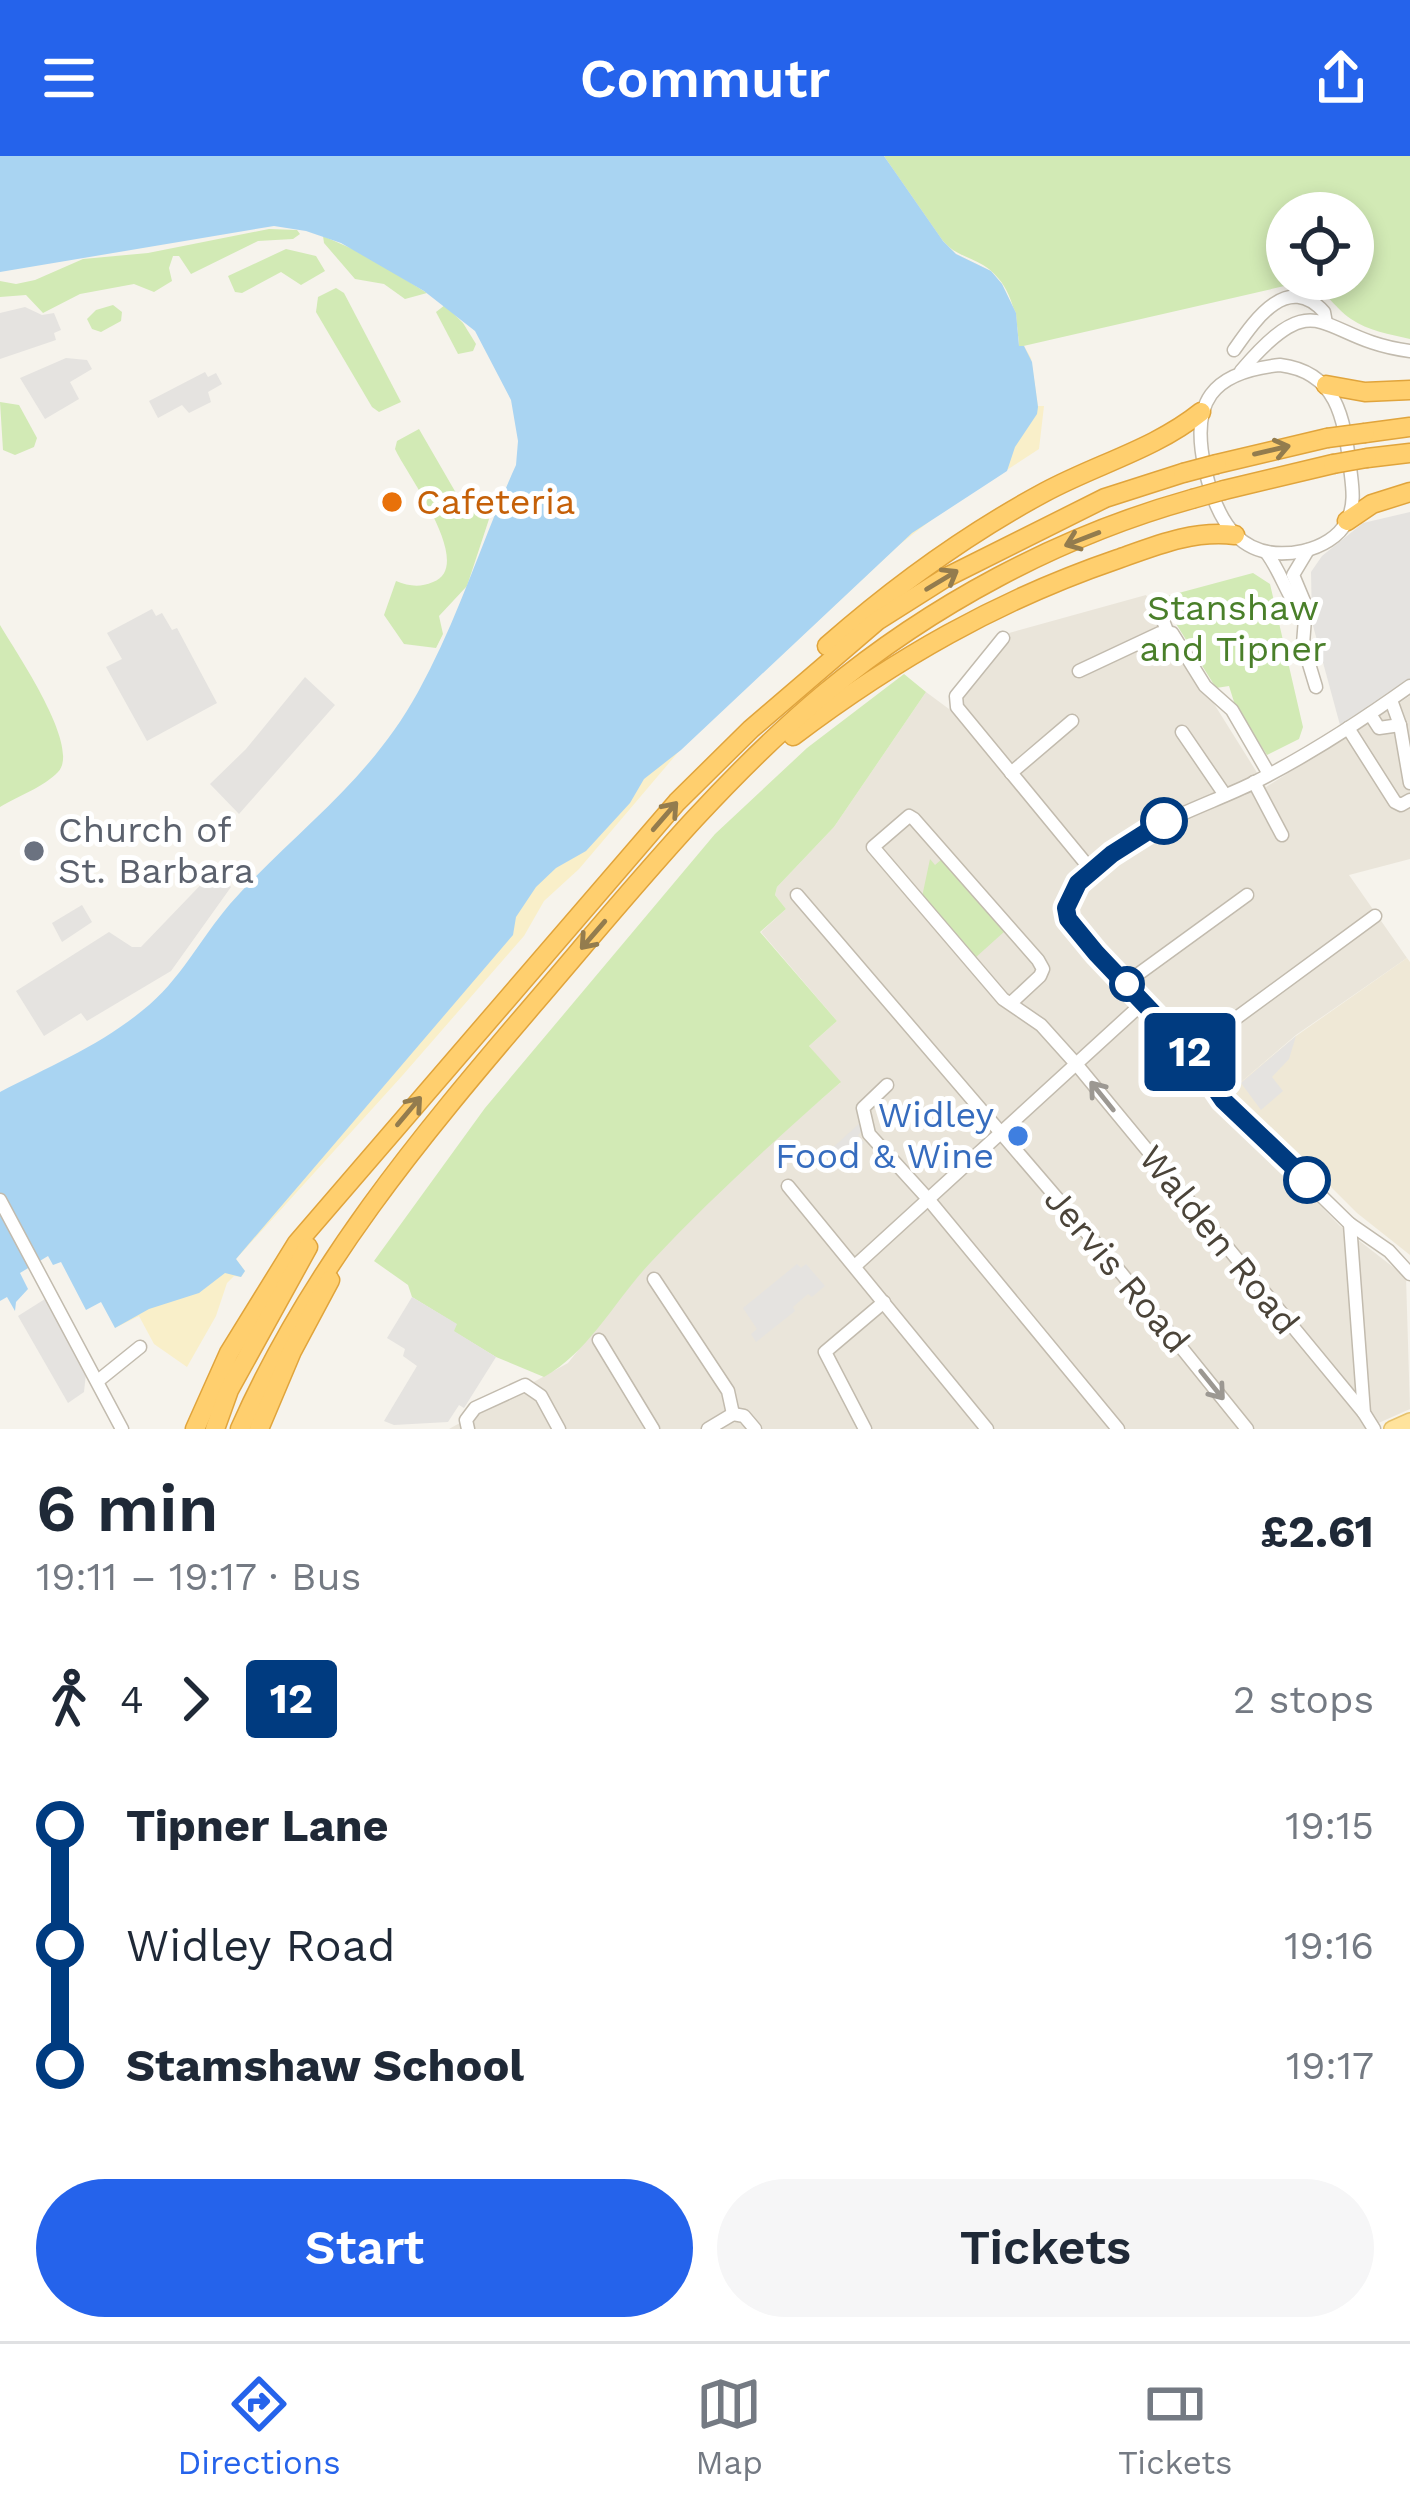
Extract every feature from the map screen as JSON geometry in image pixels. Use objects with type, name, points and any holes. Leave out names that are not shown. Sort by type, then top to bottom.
[{"type":"highway","points":[[1326,386],[1365,392],[1410,390]]},
{"type":"highway","points":[[195,1429],[229,1353],[283,1263],[456,1055],[677,802],[827,646],[932,563],[1047,491],[1172,434],[1201,412]]},
{"type":"highway","points":[[751,729],[877,621],[995,550],[1106,498],[1217,464],[1328,439],[1410,427]]},
{"type":"highway","points":[[240,1429],[309,1293],[361,1216],[487,1059],[727,785],[824,694],[876,653],[964,597],[1056,548],[1224,490],[1333,464],[1410,453]]},
{"type":"highway","points":[[1347,521],[1372,504],[1410,492]]},
{"type":"highway","points":[[727,785],[862,684],[978,615],[1075,574],[1186,536],[1235,535]]},
{"type":"highway","points":[[214,1429],[272,1307],[335,1201]]},
{"type":"highway","points":[[259,1429],[292,1351],[361,1216]]},
{"type":"main road","points":[[1392,1429],[1410,1421]]},
{"type":"street","points":[[1234,350],[1258,316],[1282,298],[1306,298],[1324,312],[1326,322]]},
{"type":"street","points":[[1304,615],[1266,552],[1235,535],[1223,522],[1198,437],[1201,412],[1222,382],[1241,371],[1275,333],[1298,321],[1326,322],[1372,342],[1410,351]]},
{"type":"street","points":[[1275,333],[1280,364]]},
{"type":"street","points":[[1241,371],[1280,364],[1305,370],[1326,386],[1344,420],[1354,496],[1347,521],[1328,541],[1308,550],[1266,552]]},
{"type":"street","points":[[1308,550],[1293,575],[1306,606],[1303,644],[1316,687]]},
{"type":"street","points":[[1157,605],[1166,632]]},
{"type":"street","points":[[1088,670],[1172,633],[1205,686],[1232,710],[1269,774]]},
{"type":"street","points":[[1003,638],[949,699],[1091,871]]},
{"type":"street","points":[[1410,686],[1255,782],[1162,822],[1091,871],[1078,883],[1066,908],[1077,933],[1190,1052],[1223,1100],[1350,1224],[1389,1251],[1410,1274]]},
{"type":"street","points":[[1391,700],[1410,783]]},
{"type":"street","points":[[1370,714],[1379,728],[1400,725]]},
{"type":"street","points":[[1348,728],[1395,802],[1401,805],[1410,800]]},
{"type":"street","points":[[1011,773],[1070,729]]},
{"type":"street","points":[[1182,732],[1225,795]]},
{"type":"street","points":[[1255,782],[1282,827]]},
{"type":"street","name":"Walden Road","points":[[1011,1003],[1040,976],[1043,969],[1038,960],[914,819],[902,818],[873,847],[1011,1003],[1041,1025],[1076,1065],[1374,1429]]},
{"type":"street","name":"Jervis Road","points":[[796,895],[1247,1429]]},
{"type":"street","points":[[1126,983],[1247,895]]},
{"type":"street","points":[[1190,1052],[1375,916]]},
{"type":"street","points":[[855,1266],[1145,1001]]},
{"type":"street","points":[[887,1085],[865,1105],[869,1134],[929,1199],[1118,1429]]},
{"type":"street","points":[[853,1106],[865,1119]]},
{"type":"street","points":[[788,1186],[987,1429]]},
{"type":"street","points":[[0,1200],[122,1429]]},
{"type":"street","points":[[1350,1224],[1364,1413]]},
{"type":"street","points":[[654,1279],[728,1391],[733,1414]]},
{"type":"street","points":[[865,1429],[825,1352],[884,1302]]},
{"type":"street","points":[[599,1340],[653,1429]]},
{"type":"street","points":[[99,1380],[140,1347]]},
{"type":"street","points":[[468,1429],[466,1420],[472,1411],[529,1386],[541,1396],[559,1429]]},
{"type":"street","points":[[708,1429],[733,1414],[744,1417],[754,1429]]},
{"type":"shaded area","points":[[25,307],[42,315],[54,313],[61,330],[54,333],[56,340],[0,359],[0,313]]},
{"type":"shaded area","points":[[66,358],[87,360],[92,369],[70,382],[79,399],[45,419],[20,378]]},
{"type":"shaded area","points":[[205,372],[208,377],[216,373],[222,384],[208,392],[211,402],[189,413],[182,405],[158,418],[149,401]]},
{"type":"shaded area","points":[[1410,512],[1410,681],[1340,725],[1312,622],[1311,572],[1322,556],[1363,523]]},
{"type":"shaded area","points":[[1146,595],[1266,787],[1410,696],[1410,859],[1349,875],[1407,958],[1296,1035],[1219,1101],[1339,1225],[1406,1277],[1410,1409],[1365,1429],[449,1429],[568,1363],[646,1266],[739,1170],[840,1083],[809,1046],[837,1021],[761,932],[786,909],[775,895],[777,887],[834,827],[926,692],[949,709],[1009,633]]},
{"type":"shaded area","points":[[152,609],[156,616],[162,613],[172,630],[177,628],[217,703],[147,741],[106,667],[122,659],[107,633]]},
{"type":"shaded area","points":[[305,677],[335,705],[239,814],[210,784],[246,749]]},
{"type":"shaded area","points":[[214,871],[231,887],[171,971],[87,1021],[81,1013],[44,1036],[16,991],[109,932],[132,947],[141,947]]},
{"type":"shaded area","points":[[82,905],[92,922],[62,942],[52,923]]},
{"type":"shaded area","points":[[1407,958],[1410,1255],[1357,1213],[1286,1142],[1228,1093],[1296,1036]]},
{"type":"shaded area","points":[[1296,1036],[1289,1059],[1272,1077],[1283,1091],[1261,1110],[1241,1083]]},
{"type":"shaded area","points":[[860,1123],[865,1128],[858,1135],[864,1143],[840,1165],[828,1152]]},
{"type":"shaded area","points":[[797,1264],[801,1268],[806,1264],[825,1286],[812,1297],[808,1294],[793,1307],[795,1311],[756,1342],[751,1334],[757,1329],[743,1308]]},
{"type":"shaded area","points":[[412,1297],[457,1324],[454,1331],[496,1357],[464,1408],[459,1405],[448,1422],[394,1425],[384,1421],[417,1366],[403,1356],[405,1349],[387,1338]]},
{"type":"shaded area","points":[[45,1299],[86,1373],[84,1392],[68,1403],[18,1316]]},
{"type":"green space","points":[[884,156],[1410,156],[1410,339],[1358,323],[1329,300],[1374,300],[1374,192],[1266,192],[1266,290],[1019,347],[1014,312],[1001,281],[943,241]]},
{"type":"green space","points":[[269,229],[300,234],[293,239],[258,241],[191,274],[179,256],[173,256],[172,281],[154,292],[134,284],[80,294],[43,313],[26,295],[0,297],[0,281],[35,280],[83,259],[148,253]]},
{"type":"green space","points":[[323,236],[364,254],[427,293],[405,299],[384,284],[355,279]]},
{"type":"green space","points":[[286,249],[316,256],[325,271],[301,285],[281,272],[242,293],[235,292],[228,276]]},
{"type":"green space","points":[[336,288],[344,293],[401,402],[379,412],[316,312],[318,297]]},
{"type":"green space","points":[[113,305],[122,312],[121,321],[101,332],[92,329],[87,319],[96,310]]},
{"type":"green space","points":[[445,305],[476,344],[473,351],[458,354],[436,312]]},
{"type":"green space","points":[[0,402],[19,405],[37,438],[34,447],[15,455],[3,450]]},
{"type":"green space","points":[[419,429],[467,512],[490,499],[493,507],[467,586],[439,616],[443,634],[436,648],[404,644],[384,615],[396,581],[410,585],[433,582],[444,573],[447,558],[435,519],[395,449],[397,441]]},
{"type":"green space","name":"Stanshaw and Tipner","points":[[1253,573],[1270,584],[1303,727],[1299,739],[1267,755],[1235,705],[1229,686],[1216,688],[1160,598]]},
{"type":"green space","points":[[0,625],[44,699],[63,760],[52,777],[0,807]]},
{"type":"green space","points":[[904,674],[926,692],[834,827],[777,887],[775,895],[786,909],[760,932],[837,1021],[809,1046],[841,1082],[697,1215],[638,1277],[589,1339],[544,1377],[496,1357],[453,1331],[456,1324],[412,1297],[408,1285],[374,1261],[485,1108],[715,834],[807,748]]},
{"type":"green space","points":[[930,859],[935,865],[942,859],[1005,931],[975,958],[922,897]]},
{"type":"sand","points":[[884,156],[943,241],[956,254],[991,271],[1002,284],[1016,313],[1019,346],[1031,358],[1038,406],[1044,406],[1039,449],[899,545],[680,750],[579,869],[544,901],[524,936],[402,1076],[236,1259],[245,1271],[227,1283],[216,1316],[187,1367],[154,1344],[139,1316],[115,1328]]},
{"type":"water","points":[[0,156],[884,156],[943,241],[956,254],[991,271],[1002,284],[1016,313],[1019,346],[1024,346],[1032,362],[1038,407],[1007,471],[912,533],[681,750],[644,779],[630,803],[586,851],[556,868],[536,887],[516,917],[513,935],[236,1259],[245,1271],[241,1277],[225,1273],[199,1293],[149,1309],[115,1328],[101,1302],[86,1310],[61,1262],[53,1265],[48,1256],[20,1273],[28,1289],[16,1302],[15,1311],[7,1297],[0,1301],[0,1092],[92,1045],[156,999],[230,904],[377,753],[418,692],[445,637],[516,465],[518,441],[511,400],[475,331],[424,291],[341,243],[306,231],[274,226],[0,272]]},
{"type":"bus line","name":"12","points":[[1164,821],[1112,854],[1078,883],[1066,908],[1068,919],[1190,1052],[1223,1100],[1307,1180]]},
{"type":"place","name":"Cafeteria","points":[[392,502]]},
{"type":"place","name":"Church of St. Barbara","points":[[34,851]]},
{"type":"place","name":"Widley Food & Wine","points":[[1018,1136]]}]
